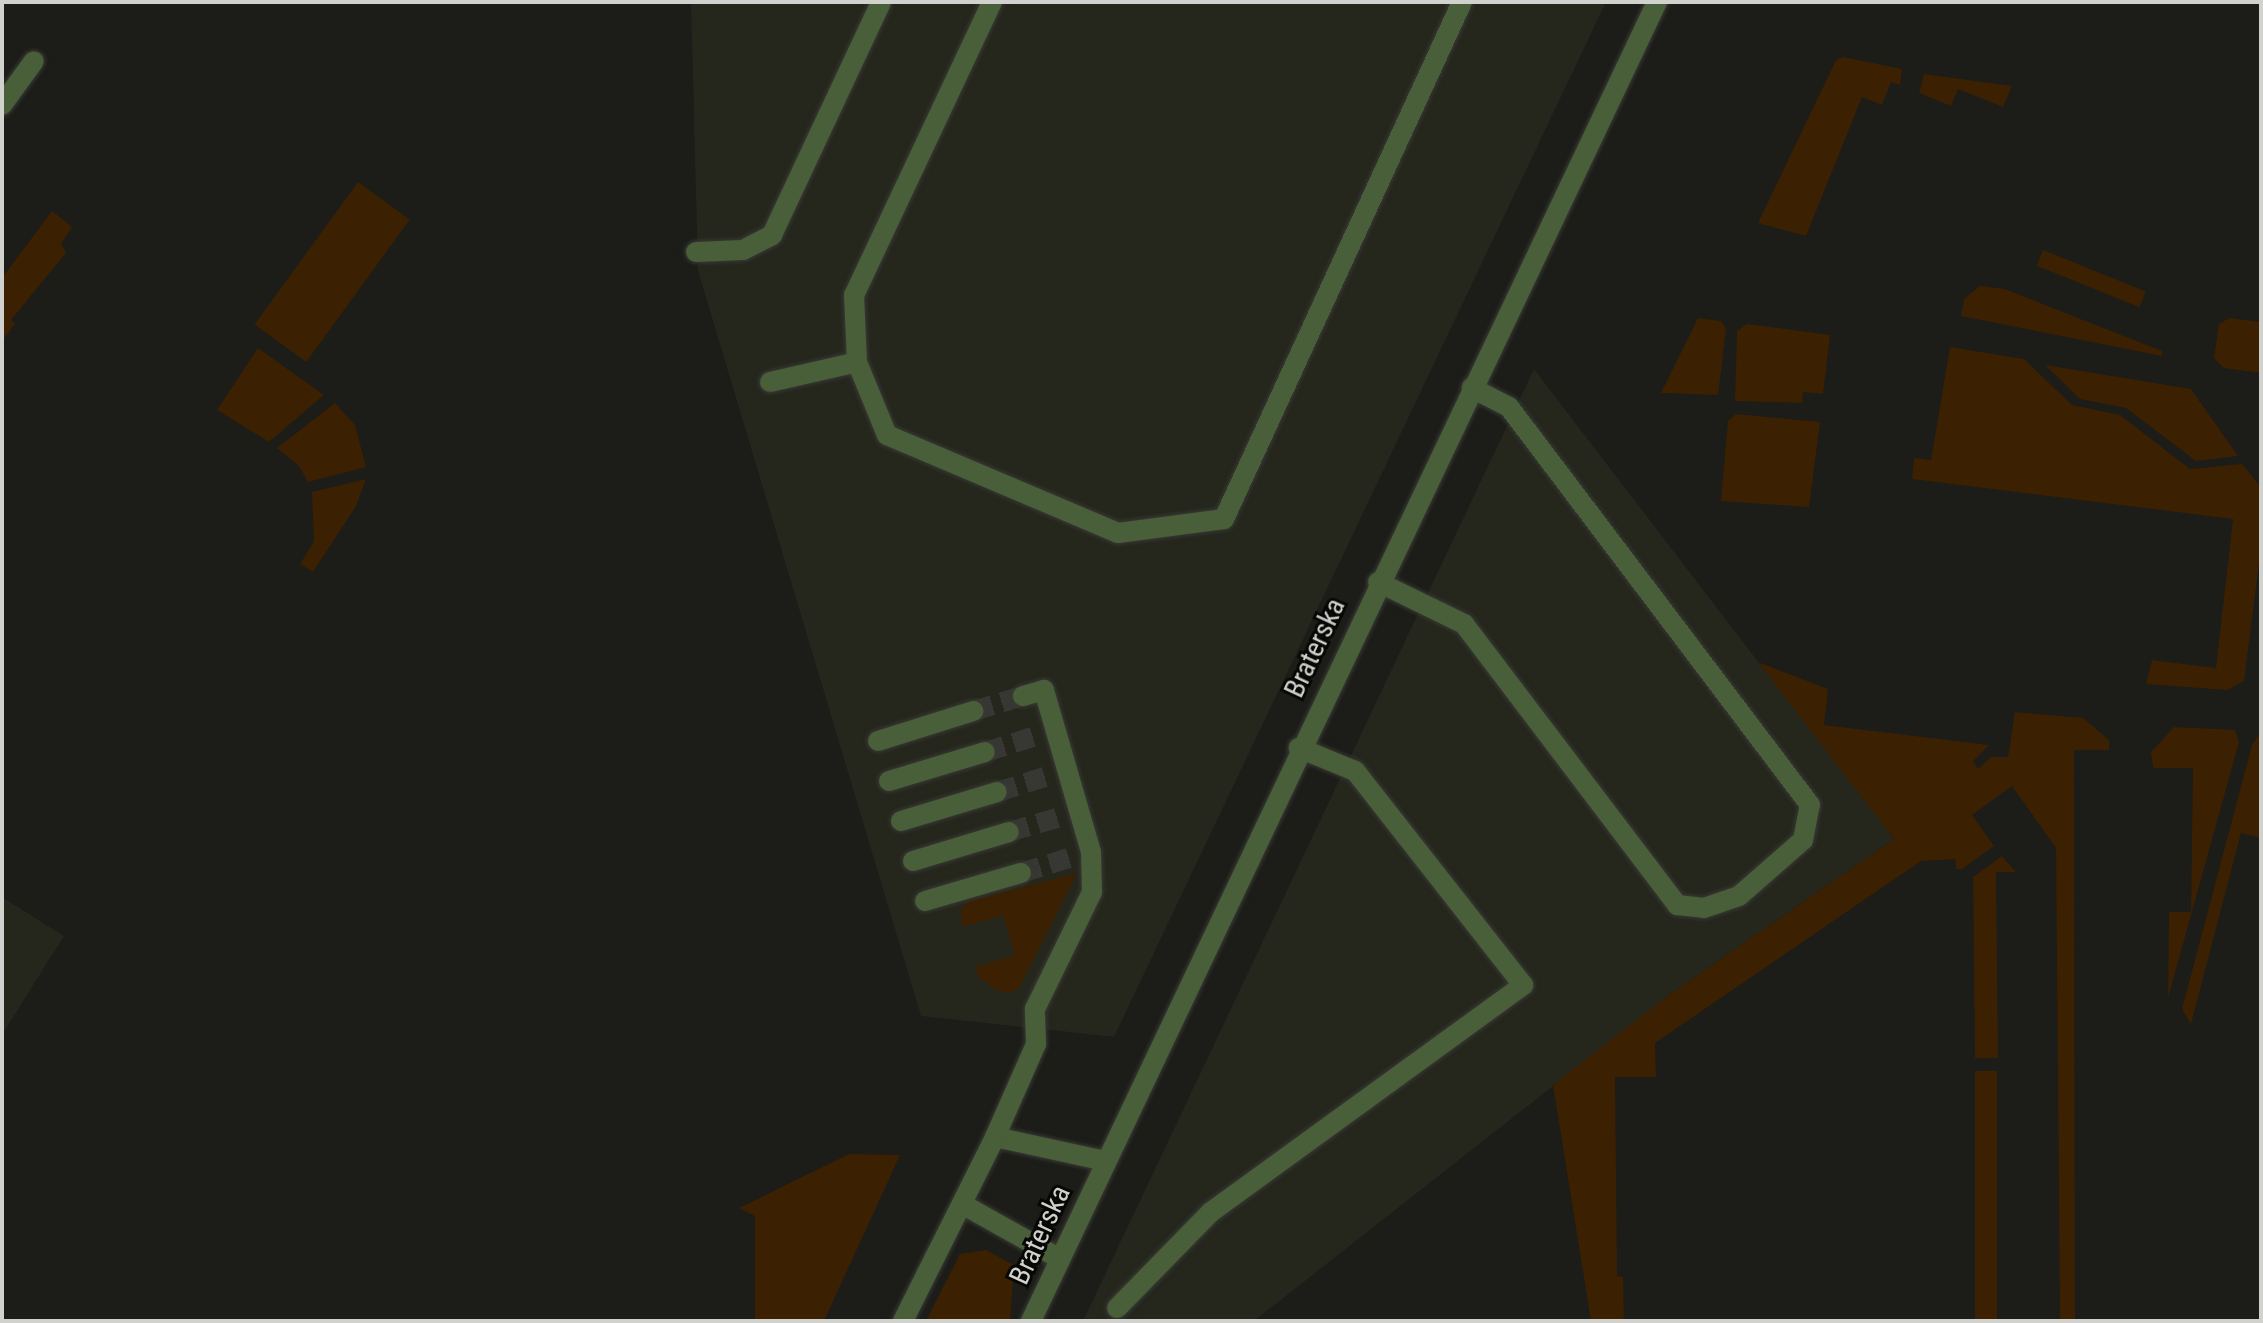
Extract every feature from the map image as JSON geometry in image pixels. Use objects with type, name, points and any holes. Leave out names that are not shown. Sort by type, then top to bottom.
[{"type":"street","points":[[696,252],[743,250],[772,235],[881,2]]},
{"type":"street","points":[[992,2],[854,295],[857,362],[887,435],[1118,533],[1224,519],[1462,2]]},
{"type":"street","name":"Braterska","points":[[1031,1321],[1299,748],[1657,2]]},
{"type":"street","points":[[2,105],[34,61]]},
{"type":"street","points":[[770,382],[857,362]]},
{"type":"street","points":[[1378,582],[1464,624],[1677,905],[1704,908],[1739,896],[1803,840],[1810,805],[1509,407],[1472,388]]},
{"type":"street","points":[[903,1321],[995,1137],[1036,1044],[1035,1009],[1092,892],[1058,773],[1056,730],[1044,690],[1023,696]]},
{"type":"street","points":[[878,741],[973,711]]},
{"type":"street","points":[[1036,736],[1056,730]]},
{"type":"street","points":[[1117,1308],[1211,1212],[1523,985],[1355,771],[1299,748]]},
{"type":"street","points":[[889,781],[985,752]]},
{"type":"street","points":[[901,821],[997,792]]},
{"type":"street","points":[[913,861],[1009,832]]},
{"type":"street","points":[[925,901],[1021,873]]},
{"type":"street","points":[[995,1137],[1105,1161]]},
{"type":"street","points":[[962,1204],[1060,1259]]},
{"type":"shaded area","points":[[691,2],[1606,2],[1114,1037],[921,1016],[698,271]]},
{"type":"shaded area","points":[[1843,57],[1902,69],[1900,85],[1891,82],[1882,105],[1862,97],[1806,236],[1758,223],[1836,60]]},
{"type":"shaded area","points":[[1924,74],[2012,86],[2003,107],[1958,89],[1951,106],[1919,93]]},
{"type":"shaded area","points":[[358,182],[410,220],[306,362],[255,324]]},
{"type":"shaded area","points":[[52,211],[72,227],[61,244],[66,253],[11,320],[15,324],[2,341],[2,278]]},
{"type":"shaded area","points":[[2043,250],[2146,292],[2140,307],[2037,266]]},
{"type":"shaded area","points":[[1980,286],[2005,289],[2162,351],[2162,356],[1961,316],[1964,299]]},
{"type":"shaded area","points":[[1698,318],[1721,321],[1726,328],[1718,395],[1661,393]]},
{"type":"shaded area","points":[[2229,318],[2261,322],[2261,373],[2224,368],[2214,358],[2219,324]]},
{"type":"shaded area","points":[[1747,324],[1830,335],[1823,394],[1803,392],[1802,403],[1735,401],[1737,331]]},
{"type":"shaded area","points":[[1950,347],[2024,359],[2072,405],[2120,415],[2190,469],[2242,464],[2261,487],[2261,547],[2244,681],[2227,690],[2146,684],[2152,660],[2216,668],[2233,519],[1912,479],[1914,458],[1931,460]]},
{"type":"shaded area","points":[[258,348],[324,395],[269,442],[217,410]]},
{"type":"shaded area","points":[[2045,365],[2191,389],[2238,456],[2196,461],[2126,408],[2080,399]]},
{"type":"shaded area","points":[[1534,369],[1894,839],[1669,995],[1254,1321],[1083,1321]]},
{"type":"shaded area","points":[[335,403],[355,425],[366,467],[308,482],[299,466],[277,448]]},
{"type":"shaded area","points":[[1736,414],[1820,422],[1809,507],[1721,501],[1728,421]]},
{"type":"shaded area","points":[[366,479],[356,506],[313,572],[300,564],[314,541],[312,492]]},
{"type":"shaded area","points":[[1758,662],[1828,689],[1824,725],[1989,745],[1973,761],[1978,769],[1991,757],[2008,757],[2015,712],[2083,718],[2109,740],[2109,750],[2074,750],[2075,1321],[2060,1321],[2056,848],[2012,786],[1972,815],[1994,846],[1962,869],[1956,869],[1955,859],[1921,861],[1655,1043],[1656,1077],[1615,1077],[1617,1276],[1623,1277],[1624,1321],[1591,1321],[1553,1085],[1669,995],[1894,839]]},
{"type":"shaded area","points":[[2174,727],[2235,730],[2239,742],[2168,998],[2169,912],[2191,912],[2193,768],[2153,768],[2151,752]]},
{"type":"shaded area","points":[[2261,732],[2261,838],[2241,833],[2191,1024],[2182,1009],[2252,745]]},
{"type":"shaded area","points":[[2002,856],[2016,872],[1996,872],[1998,1058],[1975,1058],[1973,877]]},
{"type":"shaded area","points":[[1077,873],[1019,988],[1009,993],[996,990],[979,977],[975,967],[1015,955],[1003,915],[963,927],[960,911],[967,902]]},
{"type":"shaded area","points":[[2,897],[64,936],[2,1035]]},
{"type":"shaded area","points":[[1975,1071],[1997,1071],[1997,1321],[1975,1321]]},
{"type":"shaded area","points":[[849,1154],[900,1155],[824,1321],[755,1321],[755,1216],[739,1208]]},
{"type":"shaded area","points":[[986,1250],[1014,1265],[1010,1321],[926,1321],[960,1254]]},
{"type":"tunnel","points":[[973,711],[1023,696]]},
{"type":"tunnel","points":[[985,752],[1036,736]]},
{"type":"tunnel","points":[[997,792],[1048,776]]},
{"type":"tunnel","points":[[1009,832],[1060,817]]},
{"type":"tunnel","points":[[1021,873],[1072,857]]}]
